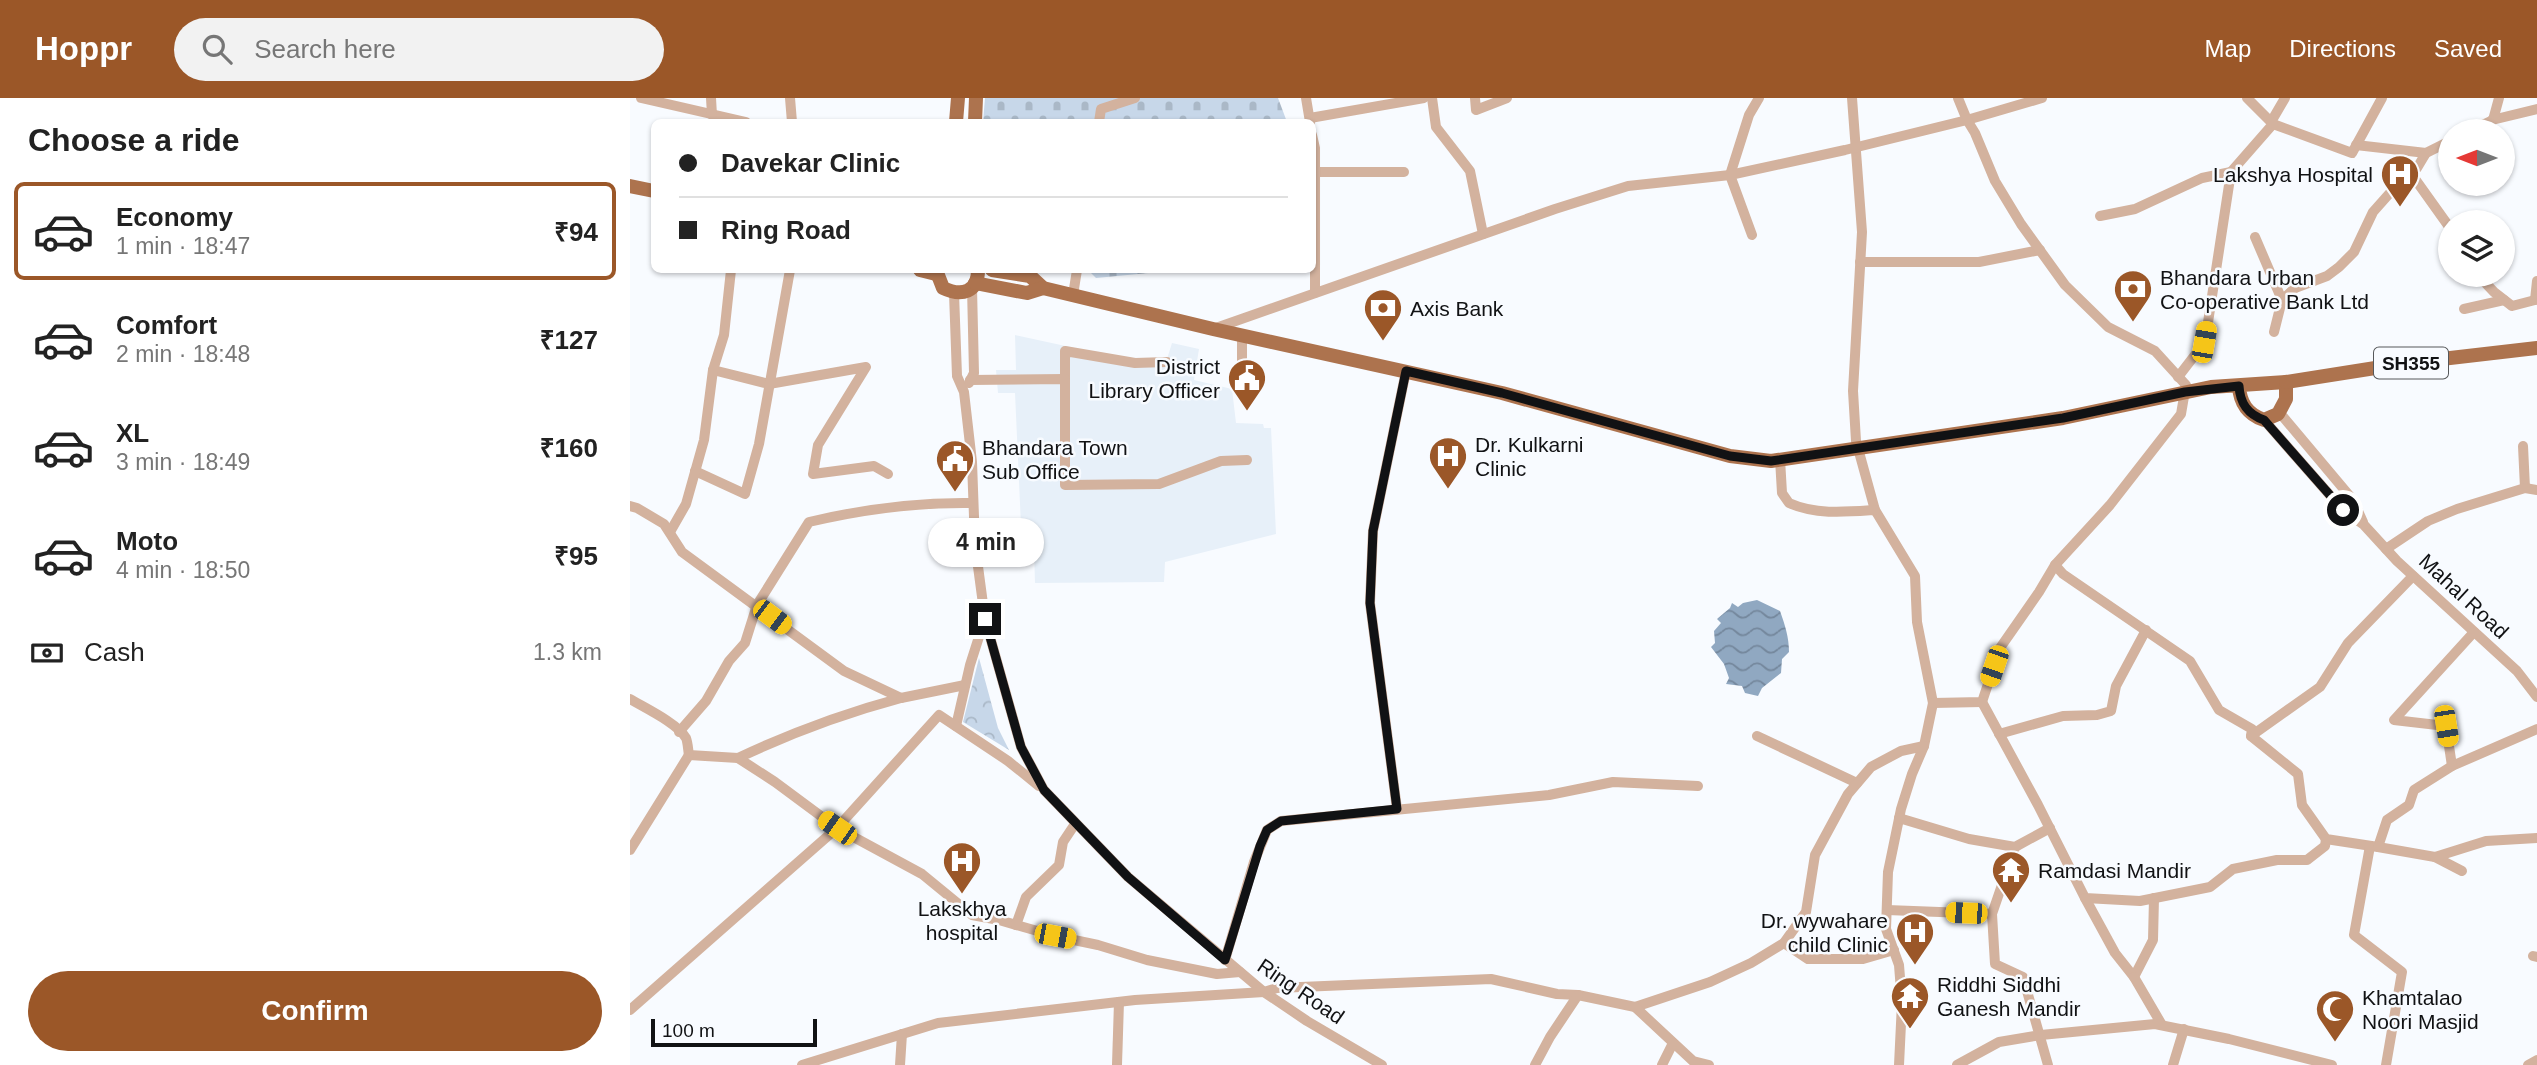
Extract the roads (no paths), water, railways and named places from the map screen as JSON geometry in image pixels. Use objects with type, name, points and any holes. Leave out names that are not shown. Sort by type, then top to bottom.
[{"type":"main road","points":[[956,119],[958,98]]},
{"type":"main road","points":[[975,119],[976,98]]},
{"type":"main road","points":[[630,186],[651,190]]},
{"type":"main road","points":[[936,273],[943,288],[954,293]]},
{"type":"main road","name":"SH355","points":[[1011,273],[1030,276],[1043,288],[1502,393],[1730,456],[1771,461],[2063,418],[2185,392],[2286,382],[2407,363],[2537,348]]},
{"type":"main road","name":"SH355","points":[[954,293],[962,293],[975,280],[1027,293],[1043,288]]},
{"type":"main road","points":[[2239,386],[2241,401],[2253,416],[2264,420],[2279,412],[2286,399],[2286,382]]},
{"type":"street","points":[[641,98],[731,119]]},
{"type":"street","points":[[711,98],[712,115]]},
{"type":"street","points":[[790,98],[792,119]]},
{"type":"street","points":[[1099,119],[1101,109],[1135,98]]},
{"type":"street","points":[[1306,98],[1310,119]]},
{"type":"street","points":[[1315,119],[1424,98]]},
{"type":"street","points":[[1432,98],[1436,127],[1470,171],[1483,234]]},
{"type":"street","points":[[1475,98],[1476,110],[1507,98]]},
{"type":"street","points":[[1752,235],[1730,175],[1749,115],[1759,98]]},
{"type":"street","points":[[1853,98],[1862,232],[1853,391],[1858,447],[1875,510],[1915,576],[1917,622],[1933,704],[1924,746],[1912,774],[1899,818],[1888,872],[1886,929],[1899,965],[1902,1003],[1899,1065]]},
{"type":"street","points":[[1958,98],[1995,181],[2065,285],[2108,327],[2155,351],[2186,385],[2181,414],[2110,505],[2054,565],[2039,592],[2000,648],[1982,702],[2115,953],[2134,977],[2162,1025]]},
{"type":"street","points":[[1213,329],[1628,186],[1730,175],[1967,120],[2042,98]]},
{"type":"street","points":[[2247,98],[2272,123],[2352,153],[2382,98]]},
{"type":"street","points":[[2178,377],[2204,342],[2231,172],[2272,123],[2285,98]]},
{"type":"street","points":[[2492,119],[2499,98]]},
{"type":"street","points":[[2496,119],[2537,109]]},
{"type":"street","points":[[2356,145],[2426,153]]},
{"type":"street","points":[[2274,332],[2282,300],[2295,288],[2327,276],[2339,267],[2354,252],[2373,212],[2410,172],[2417,168],[2426,153],[2438,147]]},
{"type":"street","points":[[1316,172],[1404,172]]},
{"type":"street","points":[[2100,216],[2135,209],[2202,178],[2231,172]]},
{"type":"street","points":[[2410,172],[2438,211]]},
{"type":"street","points":[[2255,237],[2282,300]]},
{"type":"street","points":[[1860,262],[1979,262],[2040,250]]},
{"type":"street","points":[[670,532],[686,504],[704,440],[713,370],[724,335],[731,273]]},
{"type":"street","points":[[695,471],[745,494],[758,444],[789,273]]},
{"type":"street","points":[[1073,295],[1077,273]]},
{"type":"street","points":[[1315,273],[1315,293]]},
{"type":"street","points":[[964,392],[974,373],[975,280]]},
{"type":"street","points":[[2490,287],[2512,306],[2536,299],[2537,281]]},
{"type":"street","name":"Ring Road","points":[[954,293],[957,376],[964,392],[972,462],[975,544],[985,619],[1021,747],[1044,790],[1128,877],[1264,992],[1382,1065]]},
{"type":"street","points":[[2464,309],[2504,300]]},
{"type":"street","points":[[1242,335],[1242,390]]},
{"type":"street","points":[[1167,362],[1135,363],[1065,351],[1065,485],[1159,484],[1221,461],[1247,460]]},
{"type":"street","points":[[713,370],[769,384],[866,367],[818,445],[813,474],[874,466],[888,474]]},
{"type":"street","points":[[1397,809],[1370,603],[1373,531],[1406,371]]},
{"type":"street","points":[[970,380],[1065,379]]},
{"type":"street","name":"Mahal Road","points":[[2279,412],[2353,500],[2364,525]]},
{"type":"street","name":"Mahal Road","points":[[2264,420],[2343,510],[2364,525],[2413,576],[2517,671],[2537,697]]},
{"type":"street","points":[[2386,549],[2428,521],[2457,509],[2531,489],[2523,446]]},
{"type":"street","points":[[1780,459],[1782,493],[1789,503],[1814,511],[1875,510]]},
{"type":"street","points":[[679,732],[706,701],[729,661],[745,643],[757,605],[809,522],[879,508],[929,502],[973,503]]},
{"type":"street","points":[[630,506],[664,524],[682,552],[844,671],[901,698]]},
{"type":"street","points":[[2054,565],[2063,575],[2190,661],[2219,710],[2252,729],[2251,736]]},
{"type":"street","points":[[2251,736],[2320,687],[2348,643],[2413,576]]},
{"type":"street","points":[[956,726],[985,619]]},
{"type":"street","points":[[2000,734],[2063,716],[2097,715],[2111,711],[2116,686],[2146,630]]},
{"type":"street","points":[[2452,766],[2446,726],[2393,720],[2474,632]]},
{"type":"street","points":[[689,755],[738,758],[780,738],[850,712],[965,685]]},
{"type":"street","points":[[630,699],[687,739],[689,755],[630,850]]},
{"type":"street","points":[[1933,704],[1982,702]]},
{"type":"street","points":[[630,1010],[837,828],[939,715],[1008,761],[1044,790]]},
{"type":"street","points":[[2386,1065],[2402,972],[2354,934],[2374,846],[2387,820],[2409,805],[2414,790],[2452,766],[2537,729]]},
{"type":"street","points":[[1756,736],[1857,783]]},
{"type":"street","points":[[2085,898],[2140,901],[2210,887],[2233,869],[2277,860],[2307,860],[2325,846],[2326,839],[2302,805],[2298,774],[2251,736]]},
{"type":"street","points":[[802,1065],[938,1023],[1119,1002],[1264,992],[1277,988],[1491,979],[1557,994],[1578,995],[1635,1007],[1710,982],[1751,963],[1784,943],[1806,912],[1815,855],[1848,794],[1871,767],[1901,751],[1924,746]]},
{"type":"street","points":[[738,758],[837,828],[922,874],[972,915],[1098,945],[1147,960],[1217,974],[1240,972]]},
{"type":"street","points":[[1225,960],[1254,862],[1267,830],[1281,821],[1549,795],[1613,782],[1698,786]]},
{"type":"street","points":[[1899,818],[1969,839],[2015,847],[2050,828]]},
{"type":"street","points":[[1016,925],[1027,897],[1059,865],[1063,842],[1074,824]]},
{"type":"street","points":[[2435,857],[2486,841],[2537,838]]},
{"type":"street","points":[[2326,839],[2435,857],[2462,871]]},
{"type":"street","points":[[2015,847],[1992,914],[1995,964],[2022,977],[2048,1065]]},
{"type":"street","points":[[2134,977],[2153,940],[2154,898]]},
{"type":"street","points":[[1887,910],[1992,914]]},
{"type":"street","points":[[1784,943],[1808,959],[1863,959],[1894,950]]},
{"type":"street","points":[[1535,1065],[1578,995]]},
{"type":"street","points":[[1117,1065],[1119,1002]]},
{"type":"street","points":[[1635,1007],[1693,1061],[1709,1065]]},
{"type":"street","points":[[1957,1065],[1998,1042],[2155,1024],[2332,1065]]},
{"type":"street","points":[[2173,1065],[2184,1029]]},
{"type":"street","points":[[900,1065],[902,1034]]},
{"type":"street","points":[[1662,1065],[1673,1043]]},
{"type":"street","points":[[840,1065],[842,1053]]},
{"type":"street","points":[[1357,1065],[1365,1055]]},
{"type":"street","points":[[2528,1065],[2537,1060]]},
{"type":"water","points":[[1757,600],[1780,611],[1789,652],[1782,659],[1781,673],[1762,688],[1758,696],[1745,693],[1742,686],[1726,684],[1729,678],[1724,664],[1711,647],[1715,643],[1714,631],[1721,623],[1717,619],[1732,603],[1738,607]]},
{"type":"place","name":"Lakshya Hospital","points":[[2400,208]]},
{"type":"place","name":"Bhandara Urban Co-operative Bank Ltd","points":[[2133,323]]},
{"type":"place","name":"Axis Bank","points":[[1383,342]]},
{"type":"place","name":"District Library Officer","points":[[1247,412]]},
{"type":"place","name":"Dr. Kulkarni Clinic","points":[[1448,490]]},
{"type":"place","name":"Bhandara Town Sub Office","points":[[955,493]]},
{"type":"place","name":"Lakskhya hospital","points":[[962,895]]},
{"type":"place","name":"Ramdasi Mandir","points":[[2011,904]]},
{"type":"place","name":"Dr. wywahare child Clinic","points":[[1915,966]]},
{"type":"place","name":"Riddhi Siddhi Ganesh Mandir","points":[[1910,1030]]},
{"type":"place","name":"Khamtalao Noori Masjid","points":[[2335,1043]]}]
